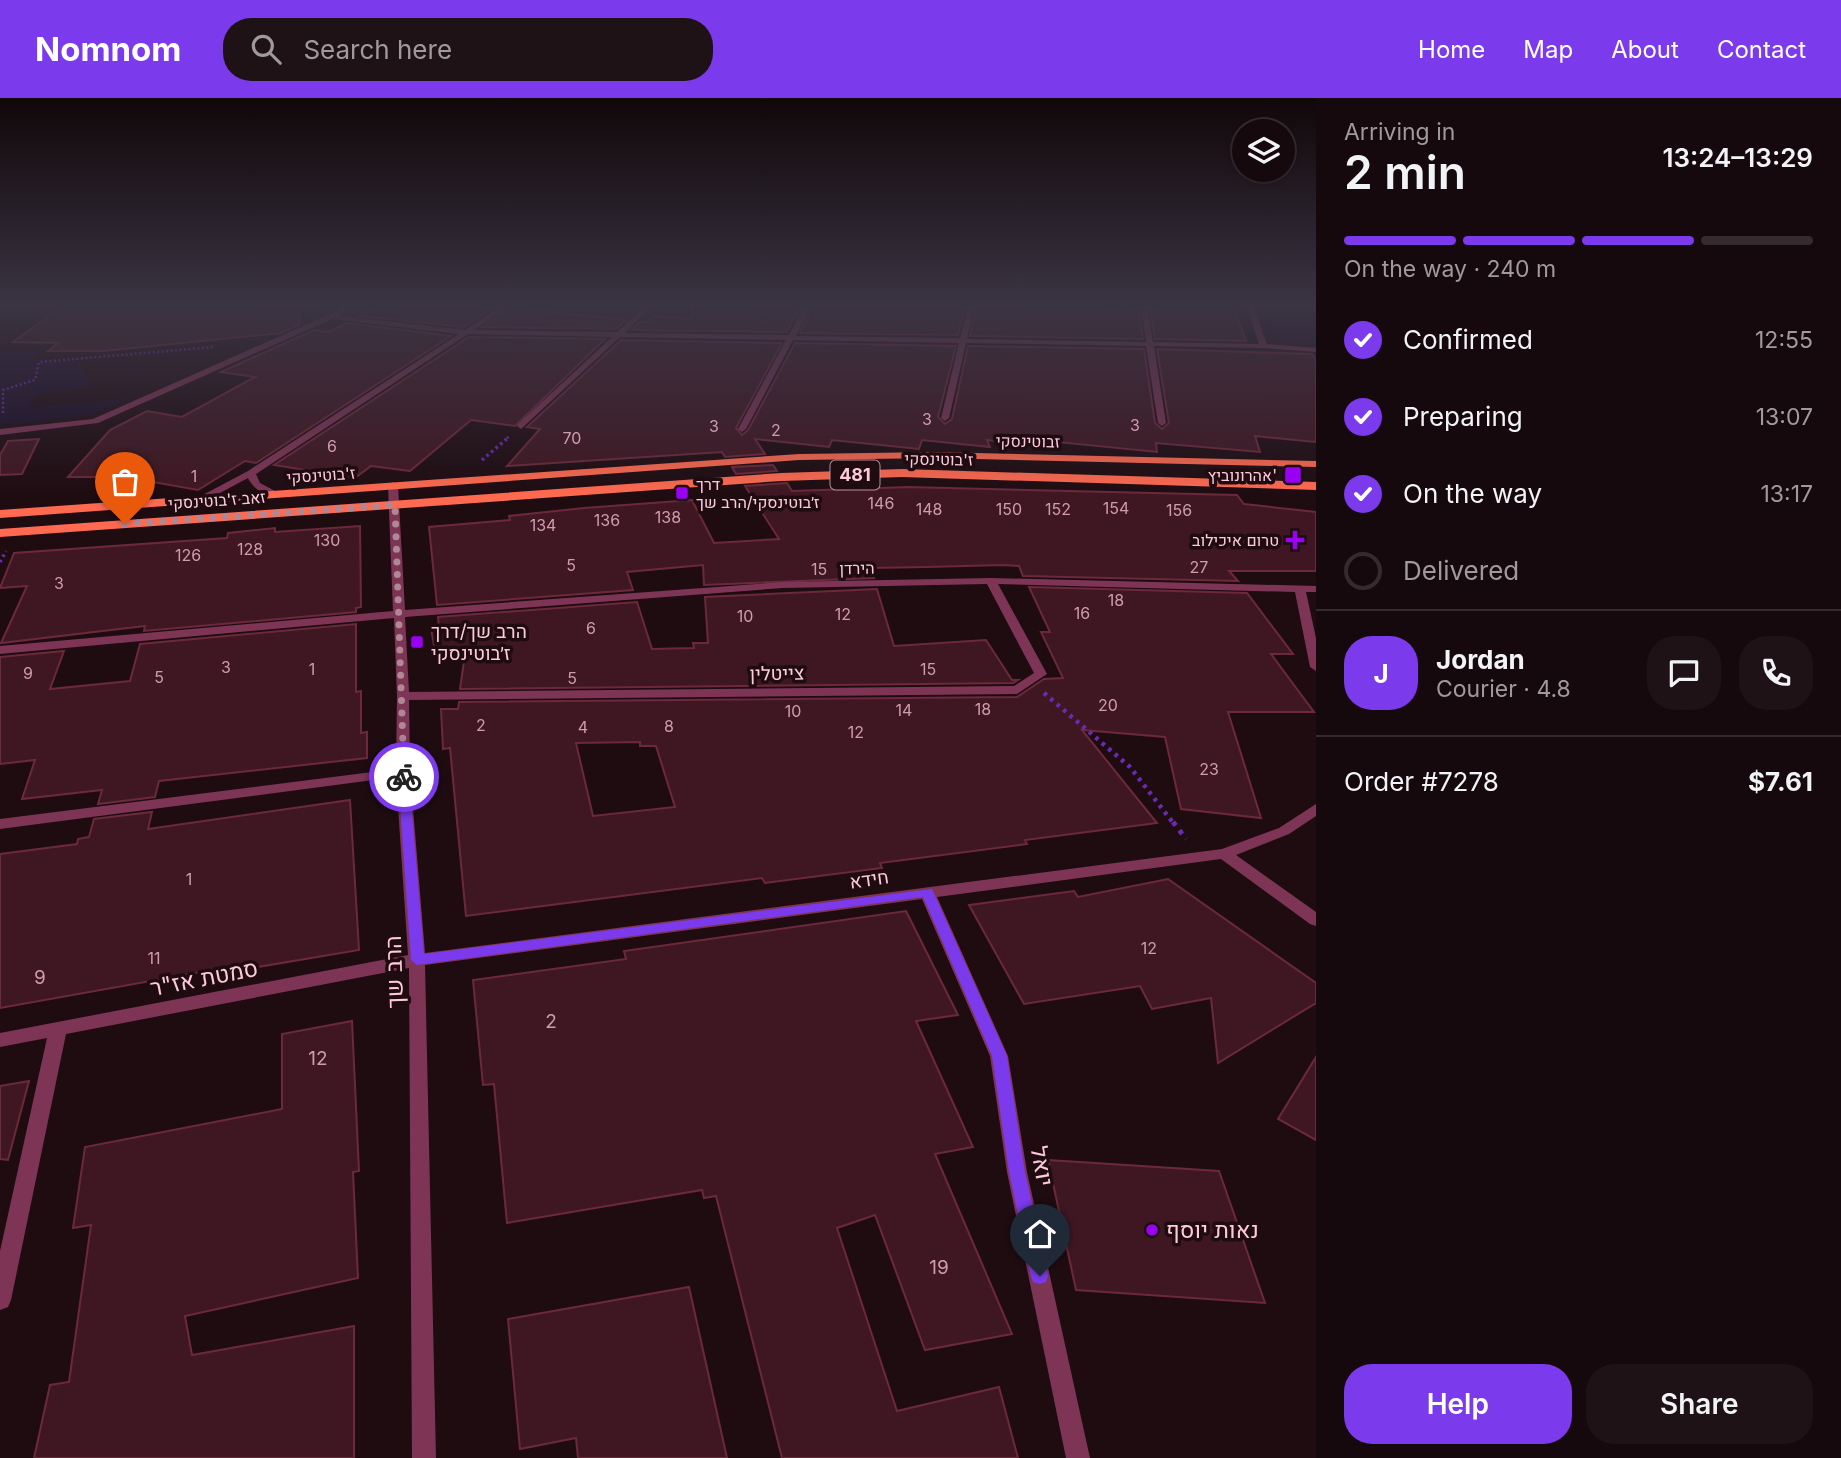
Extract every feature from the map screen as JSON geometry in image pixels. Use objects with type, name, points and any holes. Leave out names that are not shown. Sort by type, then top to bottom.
[{"type":"main road","name":"זבוטינסקי","points":[[461,480],[740,461],[935,455],[1316,464]]},
{"type":"main road","name":"ז'בוטינסקי","points":[[395,505],[781,477],[902,473],[1316,486]]},
{"type":"main road","name":"481","points":[[393,485],[461,480]]},
{"type":"main road","name":"ז'בוטינסקי","points":[[0,514],[393,485]]},
{"type":"main road","name":"זאב ז'בוטינסקי","points":[[0,533],[395,505]]},
{"type":"street","points":[[1,432],[95,421],[212,369]]},
{"type":"street","points":[[202,499],[251,473],[408,369]]},
{"type":"street","points":[[521,426],[583,369]]},
{"type":"street","points":[[742,429],[774,369]]},
{"type":"street","points":[[945,418],[957,369]]},
{"type":"street","points":[[1154,369],[1162,423]]},
{"type":"street","points":[[251,473],[256,485],[274,494]]},
{"type":"street","name":"הרב שך","points":[[393,485],[403,696],[403,772],[417,960],[424,1458]]},
{"type":"street","points":[[991,581],[1041,674],[1030,682]]},
{"type":"street","name":"הירדן","points":[[0,650],[400,614],[783,585],[991,581],[1316,589]]},
{"type":"street","points":[[1300,588],[1316,667]]},
{"type":"street","name":"צייטלין","points":[[403,696],[1017,690],[1030,682]]},
{"type":"street","points":[[0,824],[403,772]]},
{"type":"street","name":"חידא","points":[[417,960],[1224,854],[1284,831],[1316,809]]},
{"type":"street","points":[[1224,854],[1316,920]]},
{"type":"street","name":"יואל","points":[[927,892],[999,1056],[1017,1172],[1078,1458]]},
{"type":"street","name":"סמטת אז\"ר","points":[[0,1040],[417,960]]},
{"type":"street","points":[[0,1300],[58,1029]]},
{"type":"path","points":[[1,432],[3,390],[35,380],[37,369]]},
{"type":"path","points":[[461,480],[521,426]]},
{"type":"path","points":[[1030,682],[1130,767],[1200,857]]},
{"type":"shaded area","points":[[0,369],[83,369],[92,387],[37,394],[28,408],[131,398],[90,415],[0,425]]},
{"type":"building","points":[[227,369],[400,369],[256,463],[245,461],[198,490],[108,474],[106,477],[68,477],[110,430],[147,411],[182,417],[255,377],[221,372]]},
{"type":"building","points":[[420,369],[573,369],[515,426],[471,420],[410,471],[371,466],[355,478],[274,465]]},
{"type":"building","points":[[589,369],[768,369],[736,428],[742,435],[748,430],[781,369],[950,369],[938,417],[945,424],[952,419],[963,369],[1147,369],[1155,423],[1162,429],[1169,423],[1160,369],[1316,369],[1316,442],[1255,436],[1260,452],[1156,443],[1157,452],[1048,441],[1047,447],[987,440],[990,447],[922,440],[919,449],[832,440],[829,447],[755,439],[765,454],[725,457],[722,452],[507,466],[540,429],[527,427]]},
{"type":"building","points":[[39,439],[22,474],[0,475],[0,455],[8,441]]},
{"type":"building","points":[[773,465],[777,471],[736,474],[732,467]]},
{"type":"building","points":[[787,483],[792,491],[908,487],[1237,495],[1244,504],[1316,512],[1316,571],[1229,571],[1238,581],[1023,576],[1019,566],[1004,565],[871,568],[874,578],[704,585],[703,565],[627,572],[633,590],[437,605],[429,527],[510,520],[509,516],[584,508],[692,500],[714,543],[779,539],[745,486]]},
{"type":"building","points":[[360,526],[361,607],[356,608],[356,612],[144,631],[145,626],[1,643],[27,586],[0,588],[14,553],[227,538],[228,533],[275,528],[275,532]]},
{"type":"building","points":[[1029,587],[1247,593],[1293,654],[1271,654],[1314,712],[1228,712],[1261,818],[1181,809],[1165,737],[1082,730],[1157,823],[1025,840],[1027,844],[880,863],[882,868],[765,883],[762,878],[466,916],[450,748],[443,749],[441,709],[458,709],[459,702],[1017,697],[1044,679],[1063,678],[1041,632],[1050,632]],"holes":[[[640,742],[640,746],[656,746],[675,807],[593,816],[576,743]]]},
{"type":"building","points":[[877,589],[894,646],[986,640],[1012,680],[1018,680],[1013,683],[460,689],[465,654],[436,658],[431,628],[439,627],[438,617],[637,602],[652,649],[694,648],[693,643],[708,643],[705,597]]},
{"type":"building","points":[[356,624],[356,692],[361,691],[361,733],[367,732],[367,758],[159,781],[155,797],[98,804],[102,790],[22,799],[35,760],[0,764],[0,657],[64,651],[50,689],[130,681],[140,644]]},
{"type":"building","points":[[350,800],[359,950],[228,972],[229,967],[0,1008],[0,854],[77,844],[78,839],[89,837],[94,819],[152,812],[148,829]]},
{"type":"building","points":[[1168,879],[1316,983],[1316,1003],[1218,1063],[1211,998],[1152,1009],[1140,986],[1024,1004],[969,905],[1074,891],[1078,897]]},
{"type":"building","points":[[906,911],[958,1015],[916,1021],[973,1147],[935,1154],[1012,1334],[925,1350],[875,1215],[837,1228],[897,1411],[999,1387],[1018,1458],[782,1458],[716,1196],[704,1198],[702,1190],[507,1223],[494,1084],[483,1085],[473,980],[626,959],[624,951]]},
{"type":"building","points":[[352,1021],[359,1171],[353,1172],[358,1278],[185,1316],[192,1355],[354,1326],[354,1458],[34,1458],[50,1385],[69,1382],[91,1225],[73,1228],[85,1147],[282,1109],[282,1034]]},
{"type":"building","points":[[1316,1057],[1316,1140],[1278,1119]]},
{"type":"building","points":[[29,1081],[8,1160],[0,1159],[0,1086]]},
{"type":"building","name":"נאות יוסף","points":[[1048,1160],[1219,1171],[1265,1303],[1076,1290]]},
{"type":"building","points":[[689,1287],[727,1458],[578,1458],[576,1438],[520,1449],[508,1319]]},
{"type":"way so far","points":[[125,524],[395,505],[404,777]]},
{"type":"place","name":"אהרונוביץ'","points":[[1293,475]]},
{"type":"place","name":"דרך ז׳בוטינסקי/הרב שך","points":[[682,493]]},
{"type":"place","name":"טרום איכילוב","points":[[1295,540]]},
{"type":"place","name":"הרב שך/דרך ז׳בוטינסקי","points":[[417,642]]},
{"type":"place","name":"נאות יוסף","points":[[1152,1230]]},
{"type":"route","points":[[404,777],[417,960],[927,892],[999,1056],[1017,1172],[1040,1276]]}]
